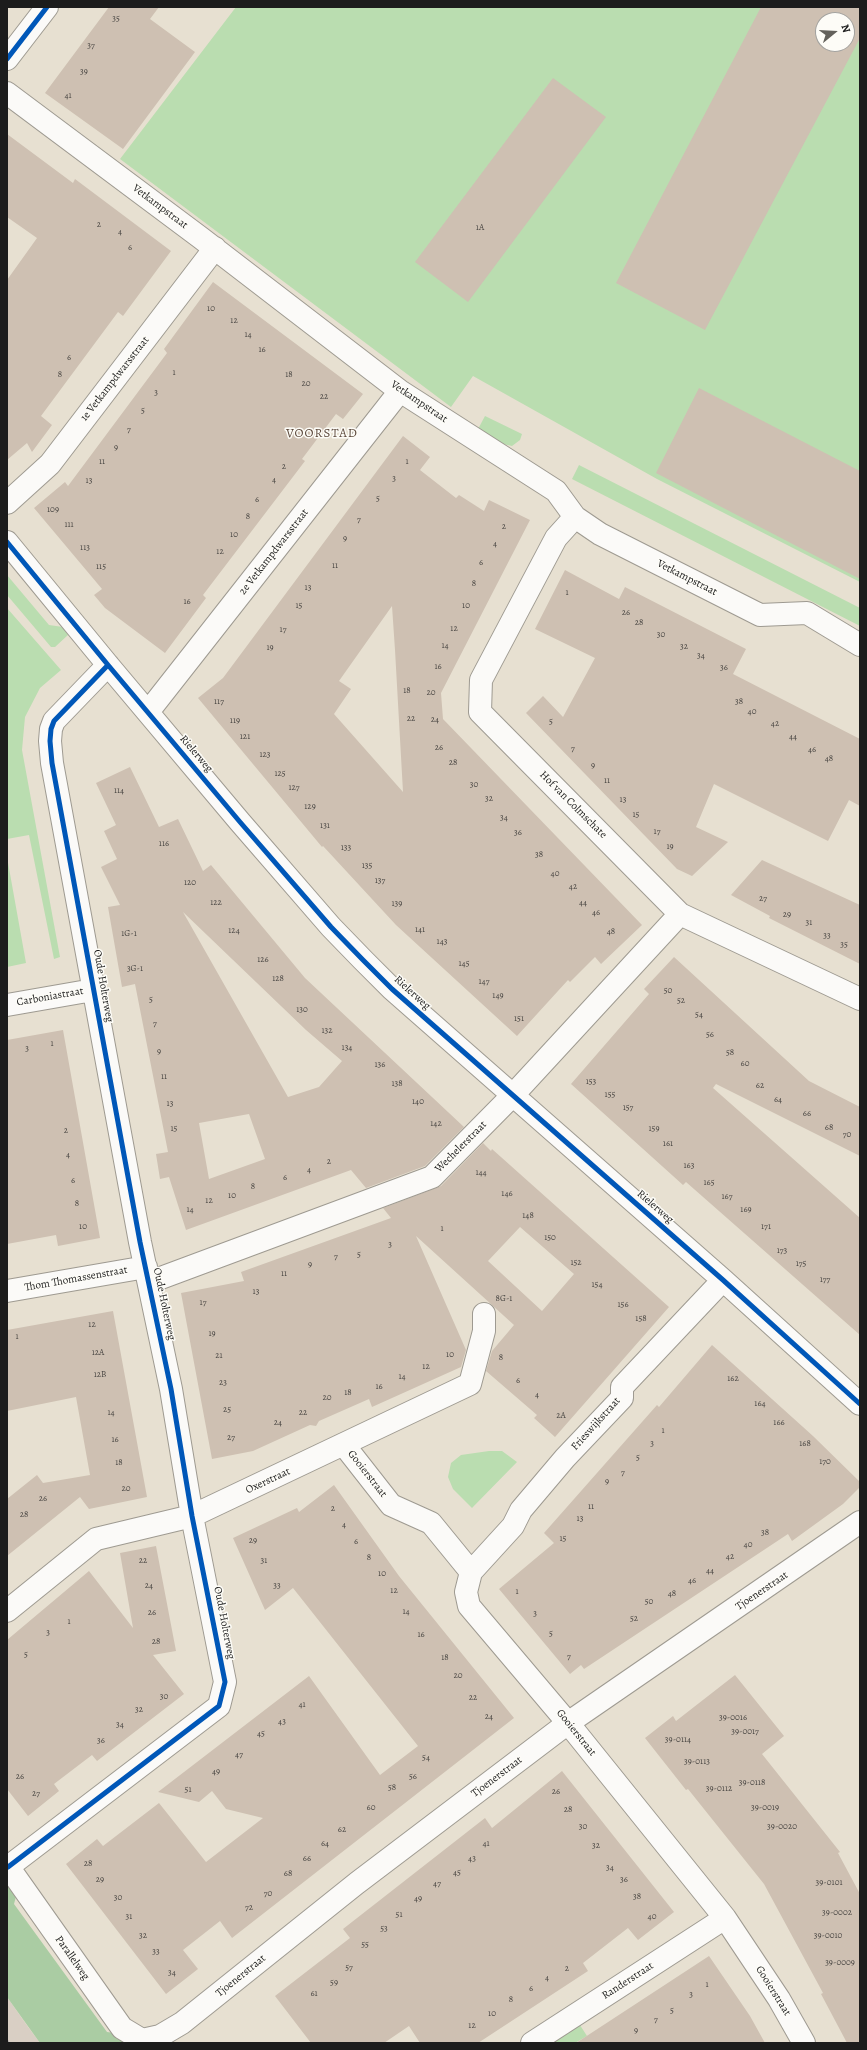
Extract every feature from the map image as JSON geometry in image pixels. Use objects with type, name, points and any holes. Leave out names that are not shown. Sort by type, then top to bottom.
[{"type":"street","points":[[7,58],[47,7]]},
{"type":"street","name":"Vetkampstraat","points":[[7,93],[215,248],[400,391],[556,491],[575,518],[600,534],[760,615],[807,613],[860,645]]},
{"type":"street","name":"1e Vetkampdwarsstraat","points":[[7,503],[50,464],[215,248]]},
{"type":"street","name":"2e Vetkampdwarsstraat","points":[[148,712],[400,391]]},
{"type":"street","name":"Hof van Colmschate","points":[[575,518],[556,538],[481,680],[480,712],[680,914],[860,999]]},
{"type":"street","name":"Rielerweg","points":[[7,542],[108,665],[331,927],[392,989],[723,1280],[860,1404]]},
{"type":"street","name":"Oude Holterweg","points":[[7,1866],[219,1706],[225,1682],[192,1516],[171,1389],[93,990],[52,763],[50,741],[51,729],[54,721],[108,665]]},
{"type":"street","name":"Wechelerstraat","points":[[148,1275],[432,1177],[513,1095],[680,914]]},
{"type":"street","name":"Carboniastraat","points":[[7,1005],[93,990]]},
{"type":"street","name":"Thom Thomassenstraat","points":[[7,1290],[148,1275]]},
{"type":"street","name":"Frieswijkstraat","points":[[471,1572],[514,1526],[520,1510],[565,1458],[622,1398],[622,1387],[723,1280]]},
{"type":"street","name":"Oxerstraat","points":[[7,1611],[96,1539],[192,1516],[470,1384],[484,1332],[484,1314]]},
{"type":"street","name":"Gooierstraat","points":[[344,1445],[392,1505],[431,1523],[471,1572],[466,1592],[469,1606],[568,1723],[725,1918],[779,1999],[804,2043]]},
{"type":"street","name":"Tjoenerstraat","points":[[142,2040],[160,2036],[182,2023],[357,1883],[568,1723],[860,1522]]},
{"type":"street","name":"Parallelweg","points":[[7,1866],[122,2028],[142,2040]]},
{"type":"street","name":"Randerstraat","points":[[532,2043],[725,1918]]},
{"type":"shaded area","points":[[7,1997],[28,2027],[40,2043],[7,2043]]},
{"type":"green space","points":[[236,7],[860,7],[860,582],[657,479],[473,376],[451,407],[120,159]]},
{"type":"green space","points":[[485,416],[522,434],[520,440],[512,446],[503,444],[477,431]]},
{"type":"green space","points":[[579,465],[860,608],[860,626],[572,479]]},
{"type":"green space","points":[[7,575],[49,625],[63,627],[68,635],[55,647],[51,647],[7,595]]},
{"type":"green space","points":[[7,608],[61,670],[40,688],[25,717],[22,750],[60,957],[54,959],[29,835],[7,839]]},
{"type":"green space","points":[[7,857],[26,963],[7,967]]},
{"type":"green space","points":[[489,1451],[502,1451],[517,1462],[472,1508],[453,1489],[448,1477],[451,1463],[461,1455]]},
{"type":"green space","points":[[7,1873],[18,1889],[14,1904],[107,2032],[122,2034],[129,2043],[40,2043],[7,1997]]},
{"type":"green space","points":[[578,2022],[587,2036],[575,2043],[546,2043]]},
{"type":"building","points":[[109,7],[159,7],[150,19],[195,52],[123,149],[45,93]]},
{"type":"building","points":[[761,7],[860,7],[860,38],[855,47],[855,12],[815,12],[815,52],[853,52],[705,330],[616,283]]},
{"type":"building","points":[[553,78],[606,117],[468,302],[415,262]]},
{"type":"building","points":[[7,134],[73,183],[75,179],[171,251],[123,316],[118,312],[41,416],[52,425],[32,452],[27,443],[7,460],[7,280],[37,238],[7,217]]},
{"type":"building","points":[[213,282],[363,394],[343,419],[336,414],[302,459],[305,461],[203,595],[206,598],[165,653],[105,608],[94,595],[102,589],[34,508],[65,482],[68,486],[167,353],[164,349]]},
{"type":"building","points":[[699,388],[860,471],[860,579],[656,473]]},
{"type":"building","points":[[403,436],[430,457],[420,470],[456,498],[459,495],[484,511],[489,500],[530,520],[441,693],[443,719],[642,925],[601,964],[595,957],[570,982],[568,980],[517,1036],[396,925],[323,846],[322,847],[198,698],[223,678]],"holes":[[[392,606],[403,792],[334,714],[351,689],[339,681]]]},
{"type":"building","points":[[565,570],[619,599],[625,587],[746,649],[733,674],[860,739],[860,806],[849,800],[828,841],[714,784],[696,827],[728,842],[692,876],[677,869],[526,713],[543,696],[563,717],[595,658],[535,629]]},
{"type":"building","points":[[130,767],[159,827],[178,819],[203,871],[211,865],[305,978],[464,1127],[425,1166],[366,1188],[351,1170],[186,1230],[169,1177],[160,1179],[156,1154],[168,1152],[135,984],[122,987],[108,907],[120,905],[101,867],[117,859],[104,831],[116,825],[96,783]],"holes":[[[183,912],[306,1030],[342,1061],[319,1087],[288,1097]],[[249,1114],[265,1159],[209,1179],[199,1123]]]},
{"type":"building","points":[[762,860],[860,905],[860,964],[769,918],[770,916],[731,895]]},
{"type":"building","points":[[674,957],[809,1081],[860,1107],[860,1156],[716,1084],[713,1088],[860,1218],[860,1335],[686,1182],[683,1185],[571,1084],[649,994],[644,989]]},
{"type":"building","points":[[63,1030],[100,1238],[58,1246],[56,1235],[7,1244],[7,1040]]},
{"type":"building","points":[[483,1143],[491,1151],[492,1149],[669,1307],[555,1437],[534,1418],[537,1415],[486,1371],[492,1351],[514,1325],[416,1236],[466,1350],[461,1367],[372,1407],[369,1399],[319,1421],[316,1426],[310,1425],[253,1451],[212,1459],[181,1293],[244,1281],[241,1272],[391,1218],[383,1208],[441,1186]],"holes":[[[520,1227],[574,1274],[542,1311],[488,1261]]]},
{"type":"building","points":[[113,1311],[147,1497],[89,1509],[80,1497],[7,1556],[7,1499],[37,1475],[43,1483],[90,1475],[76,1397],[7,1411],[7,1330]]},
{"type":"building","points":[[712,1345],[813,1436],[860,1482],[860,1487],[843,1504],[792,1541],[788,1534],[584,1669],[581,1665],[570,1674],[499,1589],[554,1543],[544,1533],[657,1405],[659,1407]]},
{"type":"building","points":[[334,1485],[399,1576],[514,1718],[232,1938],[220,1921],[183,1950],[198,1969],[166,1994],[66,1864],[97,1839],[103,1846],[159,1803],[206,1862],[263,1818],[226,1809],[212,1791],[199,1802],[158,1792],[309,1676],[380,1775],[418,1746],[293,1588],[265,1610],[233,1538],[297,1508],[299,1512]]},
{"type":"building","points":[[156,1546],[176,1651],[153,1655],[184,1694],[97,1761],[92,1755],[54,1784],[59,1791],[28,1816],[7,1789],[7,1640],[89,1571],[133,1628],[120,1553]]},
{"type":"building","points":[[735,1675],[784,1736],[762,1754],[840,1852],[838,1853],[860,1894],[860,2043],[847,2043],[821,1994],[823,1993],[764,1884],[645,1738],[673,1716],[676,1721]]},
{"type":"building","points":[[562,1771],[674,1912],[638,1940],[628,1928],[583,1963],[588,1971],[478,2043],[420,2043],[409,2026],[384,2043],[311,2043],[275,1996],[350,1938],[343,1929],[485,1818],[492,1828]]},
{"type":"building","points":[[709,1956],[750,2016],[765,2043],[576,2043]]},
{"type":"cycle path","points":[[7,59],[47,7]]},
{"type":"cycle path","points":[[7,542],[240,822],[331,927],[363,960],[392,989],[723,1280],[860,1404]]},
{"type":"cycle path","points":[[8,1867],[219,1706],[225,1682],[192,1516],[171,1389],[140,1242],[52,763],[50,741],[51,729],[54,721],[108,665]]},
{"type":"district","name":"VOORSTAD","points":[[322,434]]}]
